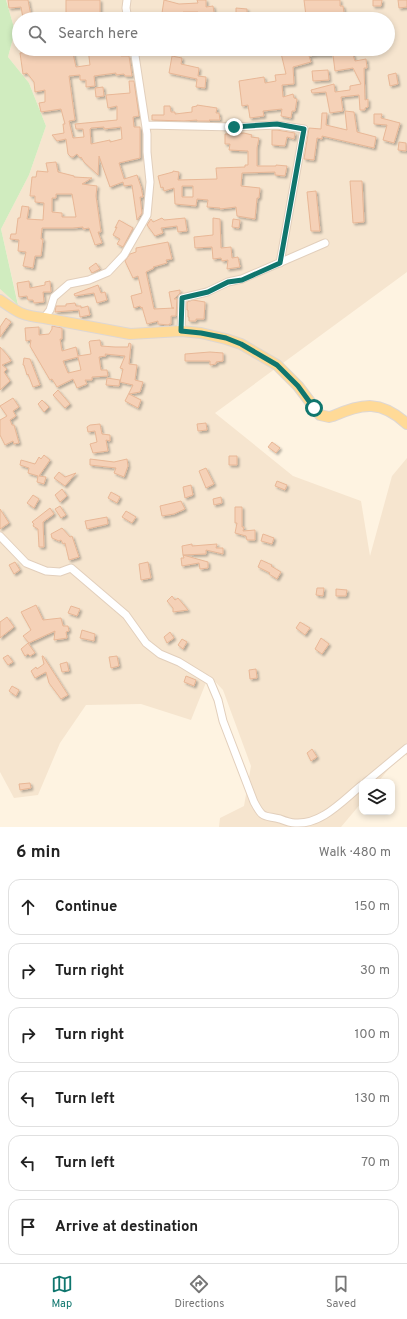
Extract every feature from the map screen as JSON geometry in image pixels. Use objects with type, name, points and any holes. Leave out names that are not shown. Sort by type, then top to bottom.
[{"type":"main road","points":[[0,300],[23,315],[30,317],[44,318],[130,334],[181,331],[226,338],[241,344],[277,365],[298,386],[320,415],[329,417],[356,407],[370,405],[383,408],[397,415],[407,424]]},
{"type":"street","points":[[127,0],[127,12]]},
{"type":"street","points":[[44,318],[50,310],[54,297],[68,284],[89,280],[108,272],[124,254],[147,215],[150,182],[146,125],[135,56]]},
{"type":"street","points":[[146,125],[234,127],[277,124],[304,129],[280,263]]},
{"type":"street","points":[[181,331],[182,298],[208,292],[228,282],[242,280],[325,243]]},
{"type":"street","points":[[0,536],[26,563],[46,571],[60,572],[71,568],[126,615],[146,643],[160,654],[179,662],[210,682],[218,700],[223,721],[254,802],[264,817],[296,823],[315,820],[331,811],[359,788]]},
{"type":"street","points":[[370,779],[407,748]]},
{"type":"shaded area","points":[[6,0],[407,0],[407,272],[215,413],[293,476],[361,501],[370,556],[392,476],[407,458],[407,756],[401,748],[401,754],[380,779],[359,779],[359,806],[341,827],[219,827],[220,818],[244,806],[251,766],[223,690],[209,675],[191,720],[141,704],[86,705],[60,743],[38,795],[14,798],[0,772],[0,289],[18,304],[1,229],[29,175],[46,126],[29,83],[8,57],[12,42],[12,56],[395,56],[395,12],[12,12],[12,21]]},
{"type":"green space","points":[[0,0],[6,0],[12,21],[12,42],[8,57],[29,83],[46,126],[29,175],[1,229],[18,305],[0,289]]},
{"type":"building","points":[[8,0],[28,0],[30,12],[22,12],[21,7],[9,8]]},
{"type":"building","points":[[66,0],[100,0],[100,12],[66,12]]},
{"type":"building","points":[[164,0],[179,4],[198,3],[197,0],[206,0],[206,7],[213,6],[214,12],[183,12],[162,12]]},
{"type":"building","points":[[304,0],[340,0],[340,6],[343,6],[344,12],[306,12]]},
{"type":"building","points":[[373,0],[382,0],[381,6],[373,6]]},
{"type":"building","points":[[398,0],[407,0],[407,7],[399,8]]},
{"type":"building","points":[[236,8],[247,9],[247,12],[236,12]]},
{"type":"building","points":[[20,56],[74,56],[76,67],[90,65],[89,56],[129,56],[132,76],[125,76],[124,74],[116,75],[116,73],[94,76],[95,86],[86,87],[86,80],[80,80],[80,75],[69,76],[75,120],[69,121],[73,138],[84,137],[83,129],[76,129],[75,124],[117,120],[117,106],[108,108],[106,95],[130,93],[129,81],[134,81],[139,116],[133,117],[134,127],[140,127],[140,158],[119,163],[124,179],[137,175],[141,187],[143,197],[140,197],[142,213],[137,220],[132,185],[124,186],[123,182],[110,187],[99,156],[98,175],[77,154],[71,157],[68,154],[66,139],[57,141],[52,135],[64,133],[63,124],[65,124],[61,109],[41,112],[39,103],[45,102],[45,90],[35,92],[34,82],[27,73],[23,74]],"holes":[[[104,127],[104,129],[121,127],[122,139],[91,144],[91,128]]]},
{"type":"building","points":[[172,56],[182,58],[181,64],[199,68],[198,76],[206,77],[205,88],[196,87],[197,79],[169,73]]},
{"type":"building","points":[[282,56],[309,56],[311,62],[293,67],[294,84],[282,85],[283,97],[293,94],[294,98],[297,99],[295,111],[292,111],[291,118],[281,116],[282,109],[263,111],[264,116],[250,118],[248,105],[242,106],[239,81],[264,77],[265,83],[276,81],[275,75],[286,74]]},
{"type":"building","points":[[333,56],[353,56],[355,61],[366,59],[367,68],[364,68],[365,100],[368,99],[368,107],[365,108],[365,110],[360,110],[359,95],[341,97],[343,111],[330,113],[326,92],[312,93],[311,90],[334,84],[335,92],[350,90],[350,86],[361,84],[353,68],[335,71]]},
{"type":"building","points":[[328,70],[329,80],[313,81],[312,71]]},
{"type":"building","points":[[396,73],[398,84],[390,86],[388,75]]},
{"type":"building","points":[[103,87],[104,96],[96,97],[95,88]]},
{"type":"building","points":[[197,105],[217,108],[216,113],[219,113],[220,120],[152,120],[152,115],[164,115],[164,106],[170,106],[171,112],[175,112],[175,114],[192,112],[192,107]]},
{"type":"building","points":[[345,111],[354,112],[357,132],[376,137],[374,148],[322,136],[322,139],[317,138],[314,160],[304,159],[309,128],[321,129],[322,113],[327,113],[326,125],[347,130]]},
{"type":"building","points":[[374,114],[382,114],[381,118],[400,123],[394,143],[383,140],[387,125],[374,124]]},
{"type":"building","points":[[272,130],[295,133],[294,139],[287,137],[285,146],[272,145]]},
{"type":"building","points":[[244,133],[252,135],[251,137],[259,138],[257,148],[257,166],[287,166],[285,176],[275,175],[275,172],[242,173],[241,186],[260,188],[259,198],[257,198],[255,219],[237,216],[236,207],[220,209],[207,207],[208,200],[197,199],[196,206],[175,204],[174,188],[164,191],[163,187],[161,188],[158,176],[173,171],[179,172],[178,180],[217,179],[216,168],[245,167],[245,165],[248,165],[248,151],[229,150],[230,144],[225,144],[225,134]],"holes":[[[182,186],[193,186],[193,197],[182,197]]]},
{"type":"building","points":[[399,142],[406,143],[406,151],[398,150]]},
{"type":"building","points":[[56,162],[58,172],[74,177],[92,178],[82,184],[97,186],[96,196],[101,232],[98,232],[102,243],[95,245],[89,228],[42,228],[41,239],[43,239],[41,256],[35,256],[33,268],[23,266],[26,252],[18,251],[19,240],[10,239],[11,234],[16,234],[18,218],[20,218],[22,206],[29,207],[27,219],[43,220],[44,203],[35,202],[35,196],[30,196],[32,177],[36,177],[37,171],[48,172],[46,163]],"holes":[[[56,194],[72,194],[76,217],[62,217],[62,213],[52,212],[52,198],[56,198]]]},
{"type":"building","points":[[350,181],[362,181],[364,222],[353,223]]},
{"type":"building","points":[[316,191],[320,231],[311,231],[307,192]]},
{"type":"building","points":[[162,218],[164,220],[185,218],[187,231],[178,232],[177,226],[161,228],[163,233],[155,236],[147,225],[151,219],[153,222]]},
{"type":"building","points":[[213,218],[220,219],[221,248],[231,247],[232,258],[238,257],[240,267],[227,269],[228,260],[222,261],[221,258],[213,259],[212,247],[195,248],[194,237],[213,235]]},
{"type":"building","points":[[233,219],[240,220],[239,228],[232,227]]},
{"type":"building","points":[[119,220],[133,228],[123,247],[117,244],[120,239],[113,235]]},
{"type":"building","points":[[168,242],[172,259],[166,260],[167,263],[153,267],[154,268],[146,272],[154,309],[174,308],[172,308],[169,292],[180,290],[180,293],[174,299],[177,299],[176,316],[171,316],[171,324],[169,325],[158,324],[158,321],[147,324],[142,307],[141,308],[140,306],[134,308],[131,296],[142,293],[138,276],[133,278],[125,261],[130,254],[136,252],[136,248]]},
{"type":"building","points":[[96,263],[100,269],[92,273],[89,268]]},
{"type":"building","points":[[29,281],[30,288],[45,285],[45,282],[50,281],[51,292],[43,292],[44,302],[34,303],[33,300],[28,300],[27,296],[19,297],[17,283]]},
{"type":"building","points":[[98,285],[101,293],[105,292],[107,300],[97,303],[94,293],[75,296],[74,294]]},
{"type":"building","points":[[193,300],[205,302],[204,319],[189,321],[187,302]]},
{"type":"building","points":[[75,303],[76,306],[81,306],[81,308],[88,306],[90,315],[80,317],[79,310],[55,312],[56,306],[66,306],[66,304]]},
{"type":"building","points":[[6,318],[11,322],[0,337],[0,327]]},
{"type":"building","points":[[52,326],[62,328],[62,339],[60,339],[62,351],[76,347],[78,356],[91,354],[90,341],[100,340],[101,346],[128,347],[129,343],[131,344],[129,364],[137,365],[135,380],[143,382],[140,392],[129,394],[141,400],[138,408],[125,401],[133,385],[120,382],[123,369],[120,368],[125,356],[105,354],[106,356],[99,357],[101,370],[107,370],[108,376],[92,377],[92,380],[85,380],[87,384],[77,388],[73,379],[57,387],[52,379],[50,380],[30,346],[31,340],[26,341],[25,328],[39,327],[39,335],[49,334]],"holes":[[[78,357],[81,370],[68,373],[63,361]]]},
{"type":"building","points":[[0,347],[11,361],[2,365],[7,369],[4,372],[10,381],[0,390]]},
{"type":"building","points":[[210,352],[223,353],[223,361],[210,365],[210,361],[185,361],[185,354]]},
{"type":"building","points":[[24,358],[30,359],[40,385],[33,387],[23,365]]},
{"type":"building","points":[[107,378],[120,380],[119,386],[106,385]]},
{"type":"building","points":[[58,390],[70,404],[65,408],[53,395]]},
{"type":"building","points":[[13,398],[19,407],[13,411],[16,416],[10,420],[12,425],[14,425],[19,443],[14,444],[13,441],[5,445],[0,435],[0,420],[7,416],[0,406]]},
{"type":"building","points":[[42,400],[49,407],[44,412],[38,404]]},
{"type":"building","points":[[206,423],[207,430],[198,431],[197,424]]},
{"type":"building","points":[[100,424],[102,434],[110,435],[110,441],[106,440],[108,451],[93,453],[90,444],[97,442],[95,431],[88,432],[87,427],[90,425]]},
{"type":"building","points":[[272,442],[280,448],[276,453],[268,447]]},
{"type":"building","points":[[44,455],[50,460],[39,476],[46,477],[44,484],[37,482],[38,476],[28,473],[29,468],[20,465],[21,460],[35,464],[39,457],[41,459]]},
{"type":"building","points":[[229,456],[237,456],[237,465],[229,465]]},
{"type":"building","points":[[90,459],[114,462],[127,459],[128,466],[124,477],[114,473],[116,468],[90,465]]},
{"type":"building","points":[[206,468],[214,484],[206,488],[199,471]]},
{"type":"building","points":[[59,472],[65,477],[76,473],[65,486],[54,478]]},
{"type":"building","points":[[277,481],[287,485],[285,490],[275,486]]},
{"type":"building","points":[[191,485],[193,495],[185,498],[183,487]]},
{"type":"building","points":[[62,489],[67,496],[60,502],[55,495]]},
{"type":"building","points":[[111,492],[120,497],[117,503],[108,498]]},
{"type":"building","points":[[33,495],[39,499],[34,508],[27,503]]},
{"type":"building","points":[[221,497],[222,503],[214,505],[213,499]]},
{"type":"building","points":[[181,501],[185,509],[174,514],[162,516],[160,506]]},
{"type":"building","points":[[60,506],[66,515],[61,518],[55,509]]},
{"type":"building","points":[[235,507],[242,507],[243,531],[255,530],[255,540],[247,540],[246,536],[235,533],[237,523],[235,523]]},
{"type":"building","points":[[50,508],[54,514],[43,522],[44,547],[39,547],[38,529],[33,526],[34,524],[32,522]]},
{"type":"building","points":[[0,509],[9,523],[0,529]]},
{"type":"building","points":[[126,511],[136,517],[132,523],[122,517]]},
{"type":"building","points":[[107,517],[108,524],[87,529],[85,521]]},
{"type":"building","points":[[62,528],[70,537],[72,536],[79,557],[69,560],[65,543],[63,544],[61,540],[59,541],[52,538],[51,534]]},
{"type":"building","points":[[263,534],[274,538],[272,544],[261,541]]},
{"type":"building","points":[[192,544],[192,546],[217,544],[216,548],[223,548],[223,554],[206,550],[206,554],[183,555],[182,546]]},
{"type":"building","points":[[183,555],[208,562],[208,568],[200,569],[199,563],[182,566],[181,558],[184,558]]},
{"type":"building","points":[[261,560],[272,565],[271,566],[281,572],[277,579],[269,574],[270,573],[258,567]]},
{"type":"building","points":[[15,562],[20,570],[14,574],[9,565]]},
{"type":"building","points":[[148,562],[151,578],[141,580],[139,564]]},
{"type":"building","points":[[317,588],[324,588],[323,596],[316,595]]},
{"type":"building","points":[[336,589],[347,590],[346,596],[336,596]]},
{"type":"building","points":[[172,596],[175,600],[178,598],[188,610],[173,612],[173,608],[167,601]]},
{"type":"building","points":[[36,605],[43,620],[61,618],[63,626],[68,626],[69,631],[66,632],[67,638],[54,640],[55,631],[29,643],[23,636],[31,630],[21,612]]},
{"type":"building","points":[[71,606],[80,609],[77,616],[68,613]]},
{"type":"building","points":[[7,617],[14,627],[0,638],[0,622]]},
{"type":"building","points":[[300,622],[310,628],[305,635],[296,628]]},
{"type":"building","points":[[82,630],[95,634],[94,641],[80,638]]},
{"type":"building","points":[[170,632],[174,638],[167,643],[164,637]]},
{"type":"building","points":[[321,638],[329,644],[322,654],[315,649]]},
{"type":"building","points":[[182,639],[187,642],[183,649],[178,645]]},
{"type":"building","points":[[28,643],[35,653],[30,656],[28,654],[25,656],[21,649]]},
{"type":"building","points":[[8,655],[13,662],[8,665],[3,658]]},
{"type":"building","points":[[42,656],[68,695],[61,699],[49,683],[46,672],[35,678],[31,671],[44,664]]},
{"type":"building","points":[[117,656],[119,666],[111,668],[109,657]]},
{"type":"building","points":[[67,662],[69,671],[62,672],[60,664]]},
{"type":"building","points":[[256,669],[257,678],[250,679],[249,670]]},
{"type":"building","points":[[186,676],[196,680],[194,686],[184,682]]},
{"type":"building","points":[[12,686],[19,690],[16,696],[9,691]]},
{"type":"building","points":[[312,749],[317,757],[311,761],[307,753]]},
{"type":"building","points":[[30,783],[31,788],[20,790],[19,784]]},
{"type":"route","points":[[234,127],[277,124],[304,129],[280,263],[242,280],[228,282],[208,292],[182,298],[180,320],[181,331],[226,338],[241,344],[259,356],[277,365],[298,386],[314,408]]}]
